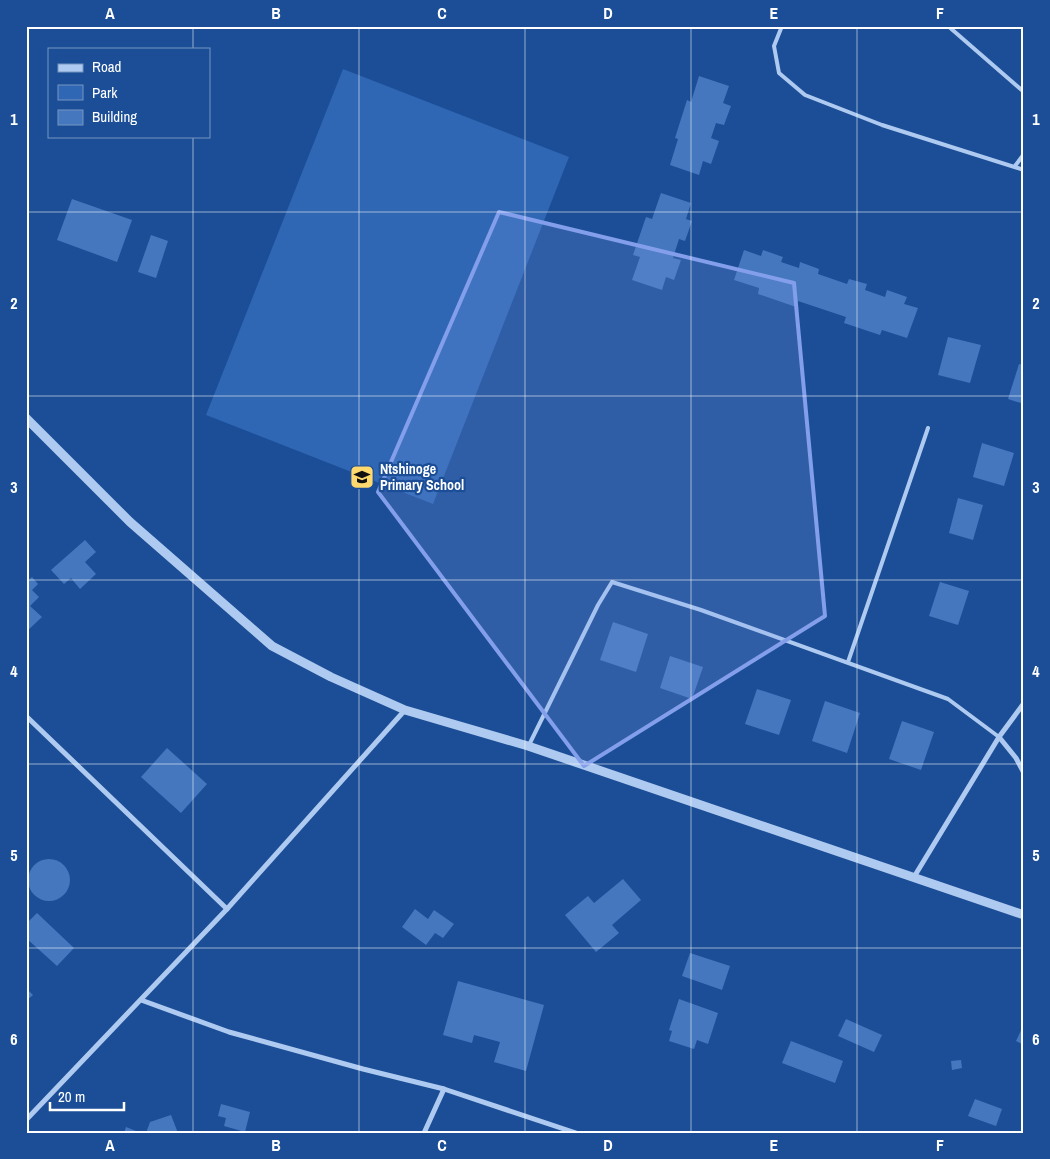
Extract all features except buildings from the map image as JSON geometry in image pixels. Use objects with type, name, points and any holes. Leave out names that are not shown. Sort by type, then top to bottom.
[{"type":"street","points":[[26,418],[130,522],[272,646],[330,677],[405,710],[528,746],[1024,916]]},
{"type":"street","points":[[914,877],[999,737],[1024,703]]},
{"type":"street","points":[[26,1120],[227,909],[405,710]]},
{"type":"street","points":[[26,716],[227,909]]},
{"type":"street","points":[[999,737],[1016,758],[1024,773]]},
{"type":"street","points":[[141,1000],[229,1032],[362,1069],[444,1089],[576,1133]]},
{"type":"street","points":[[424,1133],[444,1089]]},
{"type":"lane","points":[[782,26],[774,46],[779,73],[805,95],[882,124],[982,158],[1024,170]]},
{"type":"lane","points":[[948,26],[1024,92]]},
{"type":"lane","points":[[1015,166],[1024,154]]},
{"type":"lane","points":[[848,662],[928,428]]},
{"type":"lane","points":[[528,746],[598,605],[612,582],[701,610],[948,699],[999,737]]},
{"type":"highlighted area","points":[[499,212],[794,283],[825,616],[584,766],[378,492]]},
{"type":"green space","points":[[343,69],[569,157],[433,504],[206,415]]},
{"type":"place","name":"Ntshinoge Primary School","points":[[362,477]]}]
